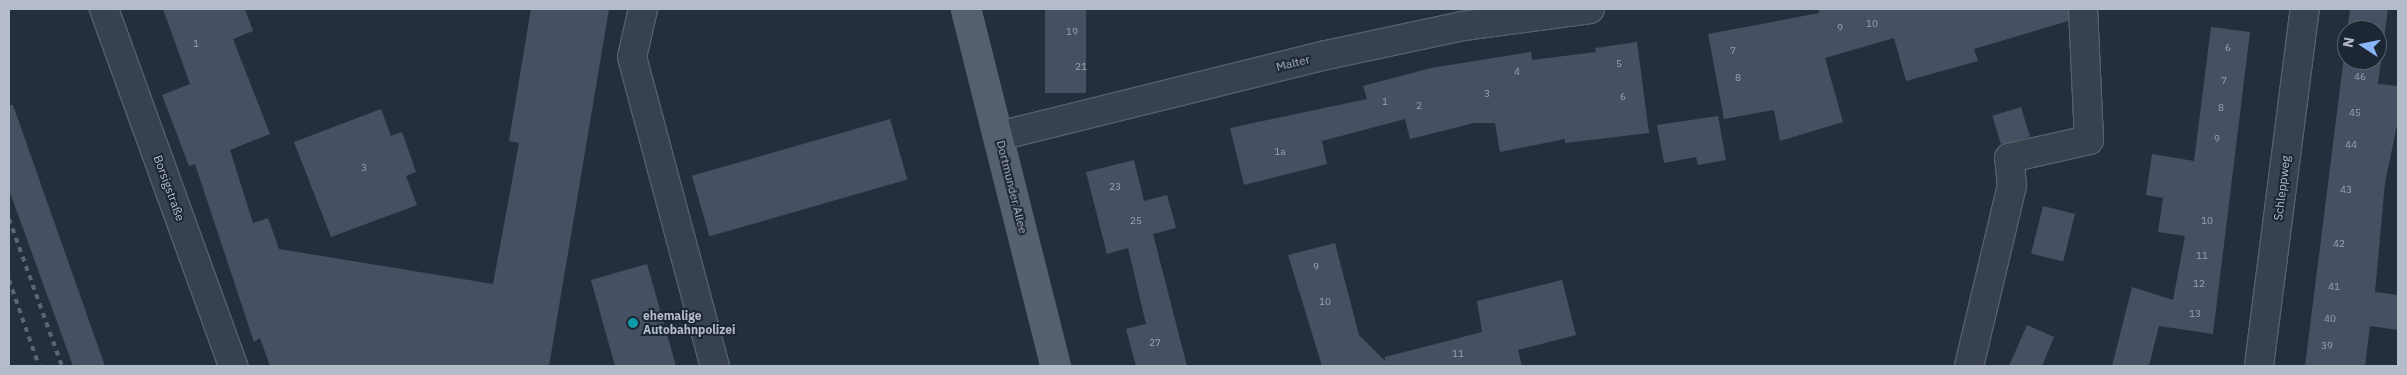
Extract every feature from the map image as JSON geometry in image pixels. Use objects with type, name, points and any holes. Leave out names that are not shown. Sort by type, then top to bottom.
[{"type":"main road","name":"Dortmunder Allee","points":[[966,9],[1000,136],[1056,366]]},
{"type":"street","name":"Borsigstraße","points":[[104,9],[233,366]]},
{"type":"street","points":[[643,9],[632,57],[715,366]]},
{"type":"street","name":"Malter","points":[[1000,136],[1322,56],[1463,26],[1590,9]]},
{"type":"street","points":[[1969,366],[2012,184],[2009,158],[2089,140],[2083,9]]},
{"type":"street","name":"Schleppweg","points":[[2259,366],[2305,9]]},
{"type":"path","points":[[9,112],[14,110]]},
{"type":"building","points":[[163,9],[245,9],[253,31],[233,39],[270,134],[230,150],[253,223],[268,218],[279,249],[493,284],[519,143],[509,141],[531,9],[609,9],[549,366],[270,366],[260,338],[254,342],[195,164],[189,166],[162,95],[190,84]]},
{"type":"building","points":[[1045,9],[1086,9],[1086,93],[1045,93]]},
{"type":"building","points":[[1818,9],[2068,9],[2068,21],[1974,49],[1978,61],[1906,81],[1894,38],[1825,58],[1843,122],[1780,141],[1774,110],[1724,119],[1708,34],[1819,13]]},
{"type":"building","points":[[2350,9],[2388,9],[2387,20],[2348,20]]},
{"type":"building","points":[[2211,27],[2250,32],[2213,334],[2159,326],[2149,366],[2112,366],[2132,287],[2173,300],[2185,236],[2158,232],[2163,198],[2146,195],[2152,154],[2194,161]]},
{"type":"building","points":[[1637,42],[1649,133],[1565,143],[1565,139],[1500,152],[1495,123],[1474,123],[1410,139],[1405,119],[1322,141],[1327,164],[1244,185],[1230,128],[1367,99],[1363,86],[1431,68],[1531,52],[1532,60],[1596,52],[1595,48]]},
{"type":"building","points":[[2342,70],[2380,70],[2378,84],[2398,86],[2398,120],[2385,183],[2375,292],[2398,295],[2398,330],[2370,326],[2365,366],[2305,366]]},
{"type":"building","points":[[9,105],[13,105],[105,366],[73,366],[9,190]]},
{"type":"building","points":[[2021,107],[2030,137],[2001,145],[1992,116]]},
{"type":"building","points":[[381,109],[391,136],[402,132],[416,172],[406,176],[417,205],[331,237],[294,142]]},
{"type":"building","points":[[1718,116],[1726,160],[1698,165],[1696,157],[1664,163],[1657,125]]},
{"type":"building","points":[[890,119],[907,180],[709,236],[692,176]]},
{"type":"building","points":[[1134,160],[1144,201],[1167,195],[1176,228],[1153,234],[1187,366],[1136,366],[1126,329],[1146,324],[1128,248],[1107,254],[1086,172]]},
{"type":"building","points":[[2043,206],[2075,214],[2063,262],[2031,254]]},
{"type":"building","points":[[1335,243],[1359,335],[1385,361],[1385,357],[1482,332],[1477,301],[1562,280],[1576,335],[1518,350],[1522,366],[1322,366],[1288,255]]},
{"type":"building","name":"ehemalige Autobahnpolizei","points":[[647,264],[676,366],[615,366],[591,280]]},
{"type":"building","points":[[2027,325],[2054,337],[2042,366],[2009,366]]},
{"type":"railway","points":[[9,219],[62,366]]},
{"type":"railway","points":[[9,280],[39,366]]},
{"type":"place","name":"ehemalige Autobahnpolizei","points":[[633,323]]}]
